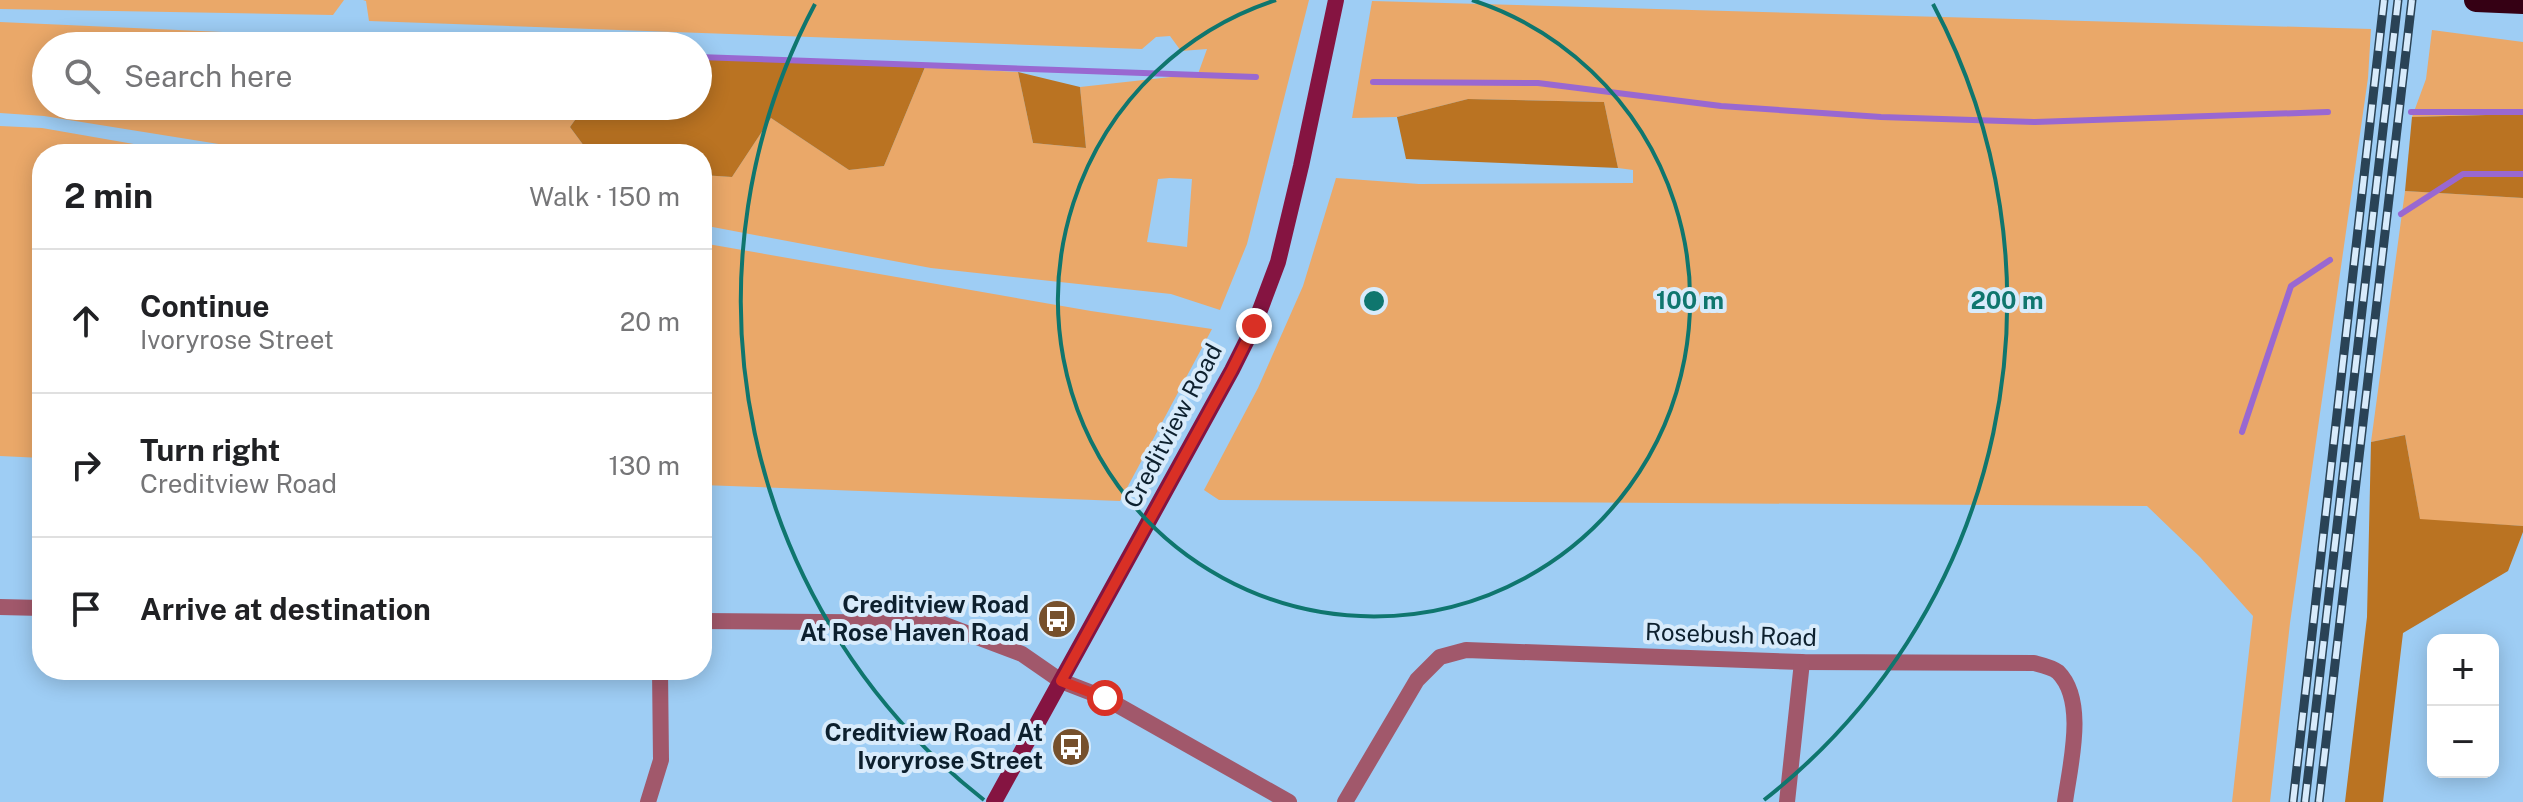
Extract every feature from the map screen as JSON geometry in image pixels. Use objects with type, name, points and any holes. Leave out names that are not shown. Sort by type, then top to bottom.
[{"type":"highway","points":[[2476,0],[2523,2]]},
{"type":"main road","name":"Creditview Road","points":[[994,802],[1254,326],[1278,262],[1336,0]]},
{"type":"street","points":[[0,607],[32,608]]},
{"type":"street","points":[[712,621],[940,623],[1022,654],[1061,681],[1105,698],[1289,802]]},
{"type":"street","name":"Rosebush Road","points":[[1345,802],[1417,680],[1440,657],[1466,650],[1802,662],[2034,663],[2056,669],[2071,690],[2075,716],[2065,802]]},
{"type":"street","points":[[1787,802],[1802,662]]},
{"type":"street","points":[[648,802],[661,760],[660,680]]},
{"type":"shaded area","points":[[0,0],[344,0],[333,15],[0,9]]},
{"type":"shaded area","points":[[363,0],[1309,0],[1247,244],[1220,310],[1171,294],[931,268],[712,227],[712,176],[732,177],[771,118],[849,170],[884,166],[925,67],[1018,72],[1033,143],[1086,148],[1080,87],[1198,74],[1207,49],[1181,51],[1170,36],[1156,37],[1142,49],[369,21],[366,1]],"holes":[[[1158,179],[1192,179],[1187,247],[1147,242]]]},
{"type":"shaded area","points":[[1372,1],[2371,29],[2368,78],[2290,623],[2270,802],[2232,802],[2253,616],[2200,557],[2147,506],[1219,500],[1204,490],[1258,388],[1303,286],[1336,178],[1419,184],[1633,183],[1633,170],[1618,168],[1604,102],[1468,99],[1397,117],[1352,118]]},
{"type":"shaded area","points":[[0,22],[222,32],[32,32],[32,115],[0,113]]},
{"type":"shaded area","points":[[2432,30],[2523,42],[2523,114],[2412,117],[2426,79]]},
{"type":"shaded area","points":[[712,56],[925,67],[884,166],[849,170],[771,118],[732,177],[712,176],[712,144],[583,144],[570,127],[575,120],[712,120]]},
{"type":"shaded area","points":[[1018,72],[1080,87],[1086,148],[1033,143]]},
{"type":"shaded area","points":[[1468,99],[1604,102],[1618,168],[1406,159],[1397,117]]},
{"type":"shaded area","points":[[2523,114],[2523,198],[2405,191],[2412,117]]},
{"type":"shaded area","points":[[69,120],[575,120],[570,127],[583,144],[219,144]]},
{"type":"shaded area","points":[[0,126],[42,128],[134,144],[32,144],[32,458],[0,456]]},
{"type":"shaded area","points":[[2405,191],[2523,198],[2523,526],[2420,520],[2405,435],[2371,442]]},
{"type":"shaded area","points":[[712,245],[1212,329],[1120,501],[712,485]]},
{"type":"shaded area","points":[[2405,435],[2420,519],[2523,526],[2523,532],[2508,571],[2403,633],[2383,802],[2345,802],[2367,617],[2371,442]]},
{"type":"waterway","points":[[712,58],[1256,77]]},
{"type":"waterway","points":[[1373,82],[1538,83],[1721,106],[1881,117],[2035,122],[2328,112]]},
{"type":"waterway","points":[[2411,112],[2523,112]]},
{"type":"waterway","points":[[2401,214],[2463,174],[2523,174]]},
{"type":"waterway","points":[[2242,432],[2291,286],[2330,260]]},
{"type":"railway","points":[[2293,802],[2384,0]]},
{"type":"railway","points":[[2305,802],[2398,0]]},
{"type":"railway","points":[[2319,802],[2412,0]]},
{"type":"place","name":"Creditview Road At Rose Haven Road","points":[[1057,619]]},
{"type":"place","name":"Creditview Road At Ivoryrose Street","points":[[1071,747]]},
{"type":"route","points":[[1105,698],[1061,681],[1254,326]]}]
